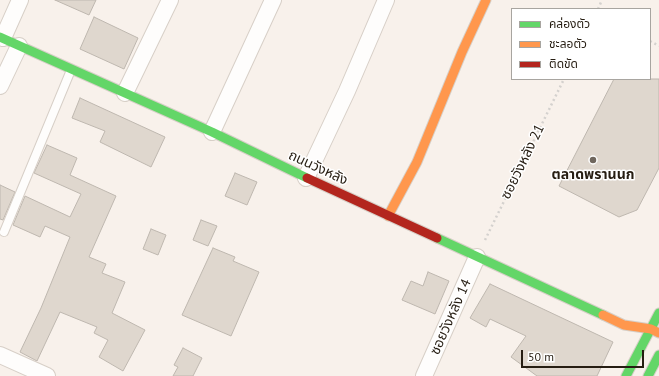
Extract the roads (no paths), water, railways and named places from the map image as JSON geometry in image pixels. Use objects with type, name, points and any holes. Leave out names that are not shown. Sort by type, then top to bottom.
[{"type":"main road","points":[[388,216],[417,162],[462,52],[486,0]]},
{"type":"main road","name":"ถนนวังหลัง","points":[[1,37],[212,132],[388,216],[480,251],[624,325],[655,331]]},
{"type":"main road","points":[[648,376],[648,351],[655,331],[659,312]]},
{"type":"main road","name":"ถนนวังหลัง","points":[[624,325],[648,351]]},
{"type":"main road","points":[[626,376],[648,351]]},
{"type":"street","points":[[1,37],[20,0]]},
{"type":"street","points":[[126,94],[170,0]]},
{"type":"street","points":[[212,132],[272,0]]},
{"type":"street","points":[[306,178],[347,91],[386,0]]},
{"type":"street","points":[[0,86],[19,46]]},
{"type":"street","name":"ซอยวังหลัง 14","points":[[424,376],[480,251]]},
{"type":"street","points":[[0,355],[47,376]]},
{"type":"lane","points":[[4,232],[72,69]]},
{"type":"place","name":"ตลาดพรานนก","points":[[593,160]]}]
